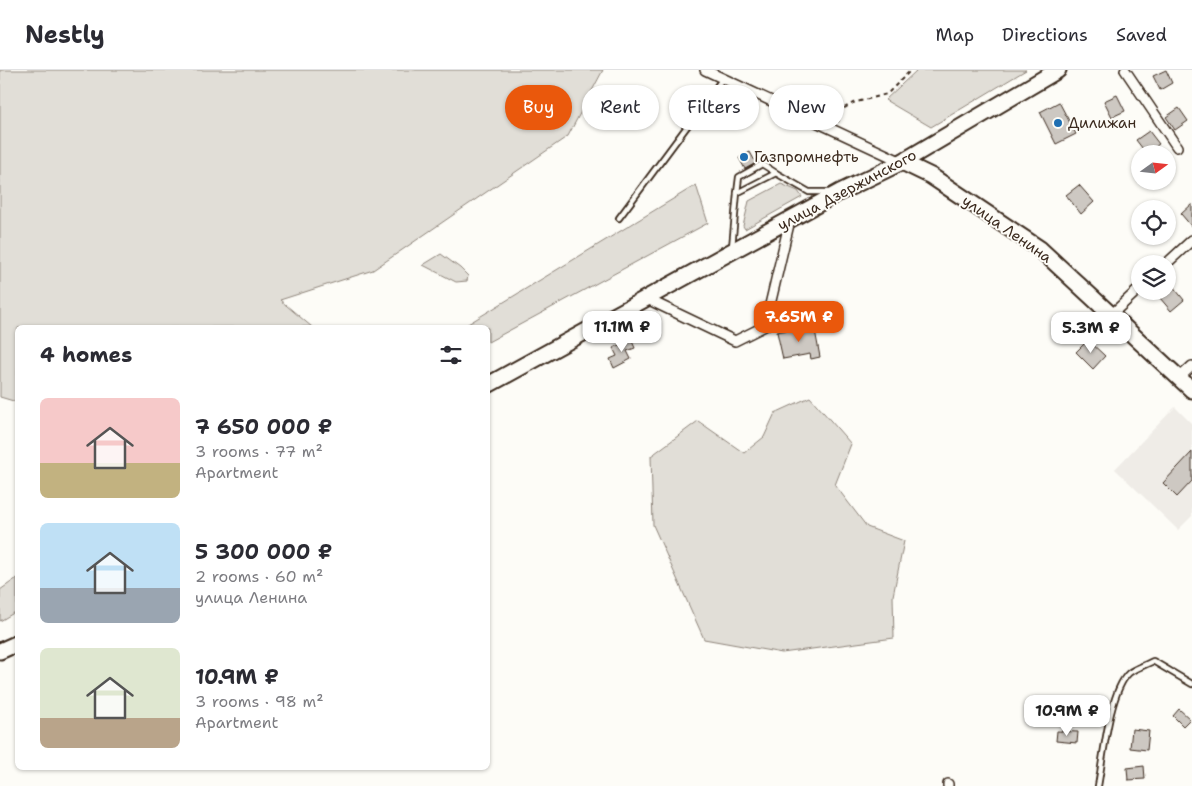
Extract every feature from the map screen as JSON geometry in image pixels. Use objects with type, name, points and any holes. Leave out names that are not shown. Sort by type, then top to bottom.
[{"type":"main road","name":"улица Дзержинского","points":[[490,384],[840,192],[902,162],[1058,70]]},
{"type":"main road","name":"улица Ленина","points":[[902,162],[931,176],[1040,249],[1192,390]]},
{"type":"main road","points":[[0,651],[15,644]]},
{"type":"street","points":[[705,70],[902,162]]},
{"type":"street","points":[[1125,70],[1177,147]]},
{"type":"street","points":[[639,301],[735,341],[764,326],[790,220]]},
{"type":"street","points":[[1176,255],[1192,240]]},
{"type":"street","points":[[1111,315],[1131,296]]},
{"type":"street","points":[[1179,378],[1192,366]]},
{"type":"lane","points":[[619,218],[723,77]]},
{"type":"lane","points":[[732,252],[738,177],[762,164],[809,192],[840,192]]},
{"type":"lane","points":[[737,193],[776,173]]},
{"type":"lane","points":[[1098,786],[1108,728],[1118,692],[1129,674],[1154,661],[1192,684]]},
{"type":"path","points":[[835,131],[841,110],[853,103],[888,94],[911,70]]},
{"type":"shaded area","points":[[0,70],[603,70],[595,85],[582,85],[582,110],[572,128],[572,85],[505,85],[505,130],[571,130],[568,136],[373,270],[280,300],[310,325],[15,325],[15,401],[0,397]]},
{"type":"shaded area","points":[[917,70],[1026,70],[931,127],[885,100]]},
{"type":"shaded area","points":[[781,184],[798,191],[802,197],[745,229],[743,226],[749,201]]},
{"type":"shaded area","points":[[696,185],[708,223],[490,341],[490,325],[466,325]]},
{"type":"shaded area","points":[[441,254],[468,276],[467,281],[456,282],[423,265]]},
{"type":"shaded area","points":[[810,397],[851,444],[835,485],[867,527],[904,541],[893,596],[894,638],[782,653],[704,639],[653,525],[651,456],[698,421],[744,453],[764,437],[775,413]]},
{"type":"shaded area","points":[[1175,407],[1192,424],[1192,516],[1178,530],[1115,469]]},
{"type":"shaded area","points":[[15,579],[15,612],[0,621],[0,590]]},
{"type":"building","points":[[1166,70],[1172,83],[1160,90],[1153,76]]},
{"type":"building","points":[[1117,95],[1125,111],[1112,117],[1104,101]]},
{"type":"building","name":"Дилижан","points":[[1059,102],[1076,134],[1056,144],[1040,112]]},
{"type":"building","points":[[1179,108],[1188,121],[1175,130],[1166,117]]},
{"type":"building","points":[[1149,131],[1159,144],[1140,145],[1136,140]]},
{"type":"building","points":[[750,152],[756,163],[745,169],[739,158]]},
{"type":"building","points":[[1079,185],[1094,202],[1081,214],[1066,195]]},
{"type":"building","points":[[1192,204],[1192,227],[1181,214]]},
{"type":"building","points":[[1176,290],[1184,300],[1171,311],[1162,300],[1176,300]]},
{"type":"building","points":[[814,325],[820,357],[811,359],[810,354],[783,359],[777,332]]},
{"type":"building","points":[[631,339],[635,348],[627,351],[631,359],[614,368],[610,359],[617,356],[613,348]]},
{"type":"building","points":[[1088,340],[1105,356],[1093,369],[1076,352]]},
{"type":"building","points":[[1192,452],[1192,481],[1177,497],[1163,483]]},
{"type":"building","points":[[1179,709],[1190,719],[1183,726],[1173,716]]},
{"type":"building","points":[[1132,729],[1149,731],[1147,750],[1130,748]]},
{"type":"building","points":[[1057,731],[1078,732],[1077,743],[1056,741]]},
{"type":"building","points":[[1144,766],[1145,779],[1128,780],[1127,768]]},
{"type":"place","name":"Дилижан","points":[[1058,123]]},
{"type":"place","name":"Газпромнефть","points":[[744,157]]}]
